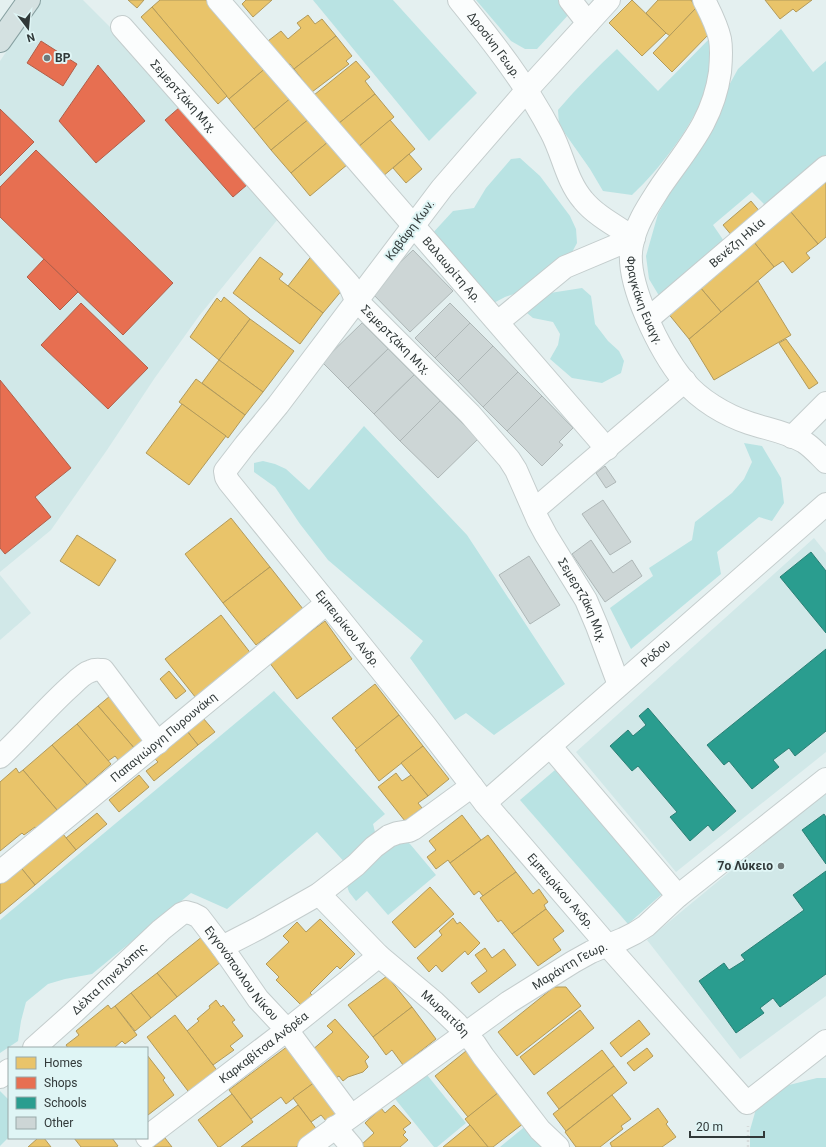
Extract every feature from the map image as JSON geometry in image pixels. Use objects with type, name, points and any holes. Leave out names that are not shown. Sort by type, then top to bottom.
[{"type":"main road","points":[[0,41],[28,0]]},
{"type":"street","name":"Βαλαωρίτη Αρ.","points":[[218,0],[607,449]]},
{"type":"street","name":"Δροσίνη Γεωρ.","points":[[459,0],[495,45],[551,131],[568,175],[575,190],[582,200],[592,210],[634,238]]},
{"type":"street","points":[[570,0],[588,23]]},
{"type":"street","name":"Καβάφη Κων.","points":[[225,471],[278,405],[442,188],[526,91],[609,0]]},
{"type":"street","name":"Φραγκάκη Ευαγγ.","points":[[708,2],[720,39],[721,66],[716,94],[710,112],[701,129],[649,204],[638,225],[631,251],[632,269],[636,288],[659,342],[672,365],[685,382],[706,401],[732,416],[804,442],[815,450],[826,462]]},
{"type":"street","name":"Σεμερτζάκη Μιχ.","points":[[122,27],[349,284],[356,300],[470,414],[505,454],[516,470],[534,510],[554,548],[586,600],[619,685]]},
{"type":"street","name":"Βενέζη Ηλία","points":[[648,318],[826,167]]},
{"type":"street","points":[[498,322],[565,267],[634,238]]},
{"type":"street","points":[[534,510],[685,382]]},
{"type":"street","points":[[792,437],[826,403]]},
{"type":"street","name":"Εμπειρίκου Ανδρ.","points":[[225,471],[229,482],[328,603],[485,803],[608,946],[747,1103],[826,1041]]},
{"type":"street","name":"Ρόδου","points":[[485,803],[826,504]]},
{"type":"street","name":"Παπαγιώργη Πυρουνάκη","points":[[0,872],[328,603]]},
{"type":"street","points":[[0,757],[55,700],[81,677],[90,671],[97,670],[103,670],[158,743]]},
{"type":"street","points":[[550,746],[678,896]]},
{"type":"street","name":"Μαράντη Γεωρ.","points":[[309,1147],[493,1013],[573,962],[636,933],[646,926],[678,896],[826,779]]},
{"type":"street","points":[[222,947],[319,894],[356,865],[374,847],[389,836],[397,833],[409,832],[472,786]]},
{"type":"street","name":"Μωραιτίδη","points":[[319,894],[380,956],[434,1002],[457,1024],[475,1044],[540,1130],[558,1147]]},
{"type":"street","name":"Εγγονόπουλου Νίκου","points":[[186,912],[199,917],[258,999],[287,1030],[343,1122],[352,1147]]},
{"type":"street","name":"Δέλτα Πηνελόπης","points":[[35,1047],[72,1016],[161,930],[181,914],[186,912]]},
{"type":"street","name":"Καρκαβίτσα Ανδρέα","points":[[148,1136],[287,1030],[380,956]]},
{"type":"street","points":[[0,1078],[8,1071]]},
{"type":"street","name":"Καρκαβίτσα Ανδρέα","points":[[134,1147],[145,1139]]},
{"type":"shaded area","points":[[41,0],[83,0],[119,36],[282,214],[199,316],[51,530],[0,572],[0,61]]},
{"type":"shaded area","points":[[313,0],[393,0],[477,93],[429,141]]},
{"type":"shaded area","points":[[476,0],[561,0],[571,12],[537,49],[525,49],[511,41]]},
{"type":"shaded area","points":[[781,29],[813,72],[826,61],[826,163],[772,212],[752,192],[713,225],[726,244],[661,299],[649,279],[646,256],[658,214],[738,69]]},
{"type":"shaded area","points":[[714,34],[709,74],[704,95],[678,142],[655,171],[632,195],[603,191],[590,169],[559,125],[558,110],[587,78],[617,49],[658,91]]},
{"type":"shaded area","points":[[520,158],[540,176],[570,216],[576,229],[577,243],[570,256],[526,290],[505,297],[488,306],[430,236],[453,211],[474,208],[486,188],[511,159]]},
{"type":"shaded area","points":[[582,288],[591,296],[595,324],[608,341],[619,351],[624,361],[621,373],[602,383],[572,378],[550,359],[558,345],[560,334],[553,322],[533,318],[527,313],[550,293]]},
{"type":"shaded area","points":[[364,426],[467,535],[565,684],[494,735],[466,713],[455,720],[410,658],[423,641],[328,560],[300,524],[275,487],[254,472],[254,463],[263,461],[275,464],[286,469],[309,490]]},
{"type":"shaded area","points":[[744,443],[762,446],[781,478],[784,503],[772,521],[759,517],[717,552],[721,574],[631,649],[610,608],[653,576],[649,568],[692,540],[695,522],[732,493],[744,479],[752,462]]},
{"type":"shaded area","points":[[814,538],[826,553],[826,752],[676,872],[576,752]]},
{"type":"shaded area","points":[[0,575],[31,613],[0,640]]},
{"type":"shaded area","points":[[274,691],[385,814],[373,824],[376,836],[348,866],[317,832],[227,909],[191,893],[92,974],[48,984],[26,1002],[18,1041],[0,1053],[0,920]]},
{"type":"shaded area","points":[[555,770],[662,894],[628,924],[520,800]]},
{"type":"shaded area","name":"7o Λύκειο","points":[[826,792],[826,996],[740,1059],[647,940]]},
{"type":"shaded area","points":[[396,839],[404,840],[410,844],[436,875],[388,915],[367,891],[356,901],[349,892],[347,886]]},
{"type":"shaded area","points":[[423,1070],[466,1123],[437,1147],[434,1147],[392,1095]]},
{"type":"shaded area","points":[[817,1078],[826,1078],[826,1147],[750,1147],[750,1130],[758,1102],[781,1087]]},
{"type":"shaded area","points":[[0,1091],[8,1099],[8,1138],[0,1146]]},
{"type":"shaded area","points":[[528,1124],[546,1147],[500,1147]]},
{"type":"building: Homes","points":[[128,0],[144,0],[137,8]]},
{"type":"building: Homes","points":[[160,0],[211,0],[267,67],[229,99],[152,7]]},
{"type":"building: Homes","points":[[246,0],[272,0],[253,17],[242,4]]},
{"type":"building: Homes","points":[[632,0],[666,33],[642,56],[609,23]]},
{"type":"building: Homes","points":[[658,0],[691,0],[696,8],[670,36],[646,13]]},
{"type":"building: Homes","points":[[765,0],[812,0],[796,12],[793,9],[780,19]]},
{"type":"building: Homes","points":[[152,7],[227,96],[218,104],[141,17]]},
{"type":"building: Homes","points":[[696,8],[709,34],[672,72],[653,53]]},
{"type":"building: Homes","points":[[308,15],[315,24],[322,19],[336,36],[294,69],[290,64],[288,65],[268,41],[281,31],[288,39],[301,28],[297,23]]},
{"type":"building: Homes","points":[[336,36],[352,56],[346,61],[349,64],[312,92],[294,69]]},
{"type":"building: Homes","points":[[356,61],[370,77],[365,81],[375,94],[338,124],[314,95]]},
{"type":"building: Homes","points":[[267,67],[292,97],[254,129],[229,99]]},
{"type":"building: Homes","points":[[375,94],[394,117],[357,148],[338,124]]},
{"type":"building: Homes","points":[[292,97],[310,118],[271,150],[254,129]]},
{"type":"building: Homes","points":[[310,118],[329,141],[291,173],[271,150]]},
{"type":"building: Homes","points":[[390,120],[415,149],[382,177],[357,148]]},
{"type":"building: Homes","points":[[329,141],[348,164],[310,196],[291,173]]},
{"type":"building: Homes","points":[[409,154],[422,169],[406,183],[393,168]]},
{"type":"building: Homes","points":[[826,181],[826,237],[818,244],[790,211]]},
{"type":"building: Homes","points":[[751,201],[761,213],[733,237],[723,225]]},
{"type":"building: Homes","points":[[790,211],[818,244],[806,253],[810,258],[792,273],[783,261],[774,267],[753,241]]},
{"type":"building: Homes","points":[[753,241],[774,267],[721,312],[699,286]]},
{"type":"building: Homes","points":[[313,254],[343,289],[323,313],[288,286]]},
{"type":"building: Homes","points":[[260,257],[283,274],[279,279],[323,313],[300,344],[233,293]]},
{"type":"building: Homes","points":[[758,281],[791,335],[714,380],[689,339]]},
{"type":"building: Homes","points":[[699,286],[721,312],[689,339],[667,312]]},
{"type":"building: Homes","points":[[224,297],[250,319],[219,360],[190,337],[217,298],[221,302]]},
{"type":"building: Homes","points":[[250,319],[294,351],[263,392],[219,360]]},
{"type":"building: Homes","points":[[786,339],[818,383],[809,389],[779,343]]},
{"type":"building: Homes","points":[[219,360],[263,392],[245,415],[202,383]]},
{"type":"building: Homes","points":[[196,379],[245,415],[228,438],[179,402]]},
{"type":"building: Homes","points":[[182,404],[226,436],[189,485],[146,453]]},
{"type":"building: Homes","points":[[231,518],[270,567],[223,603],[185,554]]},
{"type":"building: Homes","points":[[77,535],[116,560],[99,586],[60,561]]},
{"type":"building: Homes","points":[[270,567],[303,609],[256,645],[223,603]]},
{"type":"building: Homes","points":[[221,615],[252,655],[196,698],[165,659]]},
{"type":"building: Homes","points":[[325,621],[352,659],[297,699],[269,662]]},
{"type":"building: Homes","points":[[169,671],[186,691],[176,699],[160,679]]},
{"type":"building: Homes","points":[[375,684],[399,715],[357,749],[332,718]]},
{"type":"building: Homes","points":[[110,696],[147,740],[135,749],[98,706]]},
{"type":"building: Homes","points":[[98,706],[135,749],[120,762],[115,756],[108,761],[77,724]]},
{"type":"building: Homes","points":[[399,715],[423,746],[379,781],[355,750]]},
{"type":"building: Homes","points":[[203,718],[215,732],[198,745],[187,731]]},
{"type":"building: Homes","points":[[77,724],[111,764],[87,785],[52,745]]},
{"type":"building: Homes","points":[[187,731],[198,745],[154,781],[146,771],[158,762],[153,757]]},
{"type":"building: Homes","points":[[52,745],[87,785],[57,810],[23,770]]},
{"type":"building: Homes","points":[[423,746],[449,779],[428,796],[401,763]]},
{"type":"building: Homes","points":[[16,768],[19,773],[23,770],[57,810],[36,828],[35,827],[24,835],[22,833],[0,851],[0,782]]},
{"type":"building: Homes","points":[[396,773],[402,781],[411,775],[428,796],[418,803],[422,808],[405,821],[378,787]]},
{"type":"building: Homes","points":[[139,775],[149,787],[119,812],[109,800]]},
{"type":"building: Homes","points":[[97,813],[107,824],[76,850],[66,838]]},
{"type":"building: Homes","points":[[462,815],[481,840],[450,863],[448,860],[436,869],[427,857],[436,850],[429,841]]},
{"type":"building: Homes","points":[[63,834],[76,850],[35,885],[21,868]]},
{"type":"building: Homes","points":[[488,835],[516,872],[483,896],[479,891],[474,895],[450,863]]},
{"type":"building: Homes","points":[[18,864],[35,885],[0,914],[0,879]]},
{"type":"building: Homes","points":[[516,872],[533,894],[539,889],[548,902],[544,905],[546,909],[512,934],[501,920],[498,922],[480,898]]},
{"type":"building: Homes","points":[[430,887],[454,914],[415,948],[392,922]]},
{"type":"building: Homes","points":[[546,909],[564,931],[553,939],[561,950],[538,966],[512,934]]},
{"type":"building: Homes","points":[[453,918],[457,924],[460,922],[480,943],[468,955],[465,951],[442,972],[436,965],[429,972],[417,958],[442,935],[439,931]]},
{"type":"building: Homes","points":[[320,919],[355,954],[340,969],[337,966],[310,993],[314,997],[303,1007],[276,980],[279,977],[266,964],[289,942],[283,936],[297,922],[306,932]]},
{"type":"building: Homes","points":[[203,936],[222,961],[177,997],[157,973]]},
{"type":"building: Homes","points":[[485,948],[492,958],[504,949],[516,965],[479,993],[471,983],[487,971],[475,955]]},
{"type":"building: Homes","points":[[157,973],[177,997],[151,1018],[131,993]]},
{"type":"building: Homes","points":[[387,976],[412,1007],[373,1037],[348,1005]]},
{"type":"building: Homes","points":[[554,987],[566,987],[581,1006],[517,1056],[498,1032]]},
{"type":"building: Homes","points":[[131,993],[151,1018],[135,1031],[115,1006]]},
{"type":"building: Homes","points":[[216,1000],[221,1007],[223,1005],[235,1020],[232,1022],[243,1036],[230,1046],[234,1050],[213,1065],[187,1031],[199,1021],[197,1019],[210,1008],[209,1006]]},
{"type":"building: Homes","points":[[108,1005],[111,1009],[115,1006],[137,1035],[125,1044],[122,1041],[115,1047],[67,1047],[66,1045],[79,1035],[76,1031]]},
{"type":"building: Homes","points":[[412,1007],[436,1039],[403,1065],[392,1050],[386,1055],[373,1037]]},
{"type":"building: Homes","points":[[580,1010],[594,1028],[534,1075],[520,1057]]},
{"type":"building: Homes","points":[[175,1015],[219,1073],[191,1095],[147,1037]]},
{"type":"building: Homes","points":[[335,1019],[369,1057],[365,1061],[368,1067],[363,1072],[348,1077],[343,1081],[339,1076],[336,1078],[311,1051],[333,1032],[327,1026]]},
{"type":"building: Homes","points":[[639,1020],[650,1034],[621,1057],[610,1043]]},
{"type":"building: Homes","points":[[288,1046],[315,1082],[286,1104],[281,1097],[251,1119],[229,1090]]},
{"type":"building: Homes","points":[[647,1048],[653,1056],[634,1071],[627,1063]]},
{"type":"building: Homes","points":[[602,1050],[614,1066],[559,1109],[547,1093]]},
{"type":"building: Homes","points":[[466,1051],[499,1092],[468,1117],[435,1076]]},
{"type":"building: Homes","points":[[148,1056],[165,1078],[163,1080],[174,1095],[148,1115]]},
{"type":"building: Homes","points":[[614,1066],[627,1083],[566,1131],[553,1114]]},
{"type":"building: Homes","points":[[315,1082],[339,1113],[327,1122],[321,1115],[311,1122],[293,1098]]},
{"type":"building: Homes","points":[[499,1092],[524,1123],[493,1147],[488,1147],[465,1119]]},
{"type":"building: Homes","points":[[232,1094],[253,1122],[218,1147],[198,1120]]},
{"type":"building: Homes","points":[[612,1095],[631,1119],[621,1126],[623,1129],[600,1147],[576,1147],[565,1132]]},
{"type":"building: Homes","points":[[298,1105],[318,1131],[296,1147],[241,1147]]},
{"type":"building: Homes","points":[[394,1105],[411,1123],[403,1129],[406,1132],[403,1135],[408,1140],[400,1147],[361,1147],[360,1146],[374,1133],[365,1123],[381,1108],[385,1113]]},
{"type":"building: Homes","points":[[658,1108],[668,1122],[666,1124],[676,1137],[662,1147],[612,1147],[610,1143]]},
{"type":"building: Homes","points":[[470,1125],[488,1147],[443,1147]]},
{"type":"building: Homes","points":[[165,1138],[172,1147],[153,1147]]},
{"type":"building: Homes","points":[[37,1139],[45,1139],[51,1147],[28,1147]]},
{"type":"building: Homes","points":[[75,1139],[113,1139],[118,1146],[116,1147],[81,1147]]},
{"type":"building: Shops","points":[[41,41],[77,64],[63,86],[27,63]]},
{"type":"building: Shops","points":[[98,65],[145,121],[96,163],[59,121]]},
{"type":"building: Shops","points":[[180,107],[248,184],[233,197],[165,120]]},
{"type":"building: Shops","points":[[0,109],[34,142],[0,176]]},
{"type":"building: Shops","points":[[36,150],[173,283],[123,335],[0,217],[0,187]]},
{"type":"building: Shops","points":[[44,259],[78,292],[60,310],[27,277]]},
{"type":"building: Shops","points":[[81,303],[148,368],[108,409],[41,345]]},
{"type":"building: Shops","points":[[0,380],[71,468],[35,497],[51,517],[5,554],[0,548]]},
{"type":"building: Schools","points":[[811,552],[826,571],[826,633],[780,577]]},
{"type":"building: Schools","points":[[826,649],[826,731],[795,756],[789,748],[773,760],[779,767],[752,789],[729,761],[724,765],[707,745]]},
{"type":"building: Schools","points":[[648,708],[736,811],[713,831],[708,825],[690,841],[670,817],[677,812],[638,766],[632,771],[610,746],[628,730],[633,736],[646,725],[639,716]]},
{"type":"building: Schools","points":[[824,814],[826,817],[826,864],[802,830]]},
{"type":"building: Schools","points":[[826,871],[826,974],[780,1007],[773,998],[760,1008],[764,1013],[736,1033],[699,981],[724,963],[729,970],[745,960],[741,955],[804,910],[793,895]]},
{"type":"building: Other","points":[[413,250],[453,291],[410,332],[370,291]]},
{"type":"building: Other","points":[[450,303],[470,323],[435,358],[415,338]]},
{"type":"building: Other","points":[[362,323],[388,349],[348,388],[322,362]]},
{"type":"building: Other","points":[[470,323],[493,346],[458,381],[435,358]]},
{"type":"building: Other","points":[[493,346],[518,372],[483,407],[458,381]]},
{"type":"building: Other","points":[[388,349],[414,375],[374,414],[348,388]]},
{"type":"building: Other","points":[[518,372],[542,396],[507,431],[483,407]]},
{"type":"building: Other","points":[[414,375],[440,401],[400,441],[374,414]]},
{"type":"building: Other","points":[[542,396],[573,428],[559,442],[563,445],[542,466],[507,431]]},
{"type":"building: Other","points":[[440,401],[478,439],[438,478],[400,441]]},
{"type":"building: Other","points":[[605,466],[616,482],[606,488],[596,473]]},
{"type":"building: Other","points":[[603,500],[631,542],[610,555],[582,514]]},
{"type":"building: Other","points":[[591,540],[613,573],[632,560],[642,576],[605,602],[572,554]]},
{"type":"building: Other","points":[[529,556],[560,605],[530,624],[499,575]]},
{"type":"place","name":"BP","points":[[47,58]]},
{"type":"place","name":"7o Λύκειο","points":[[781,866]]}]
